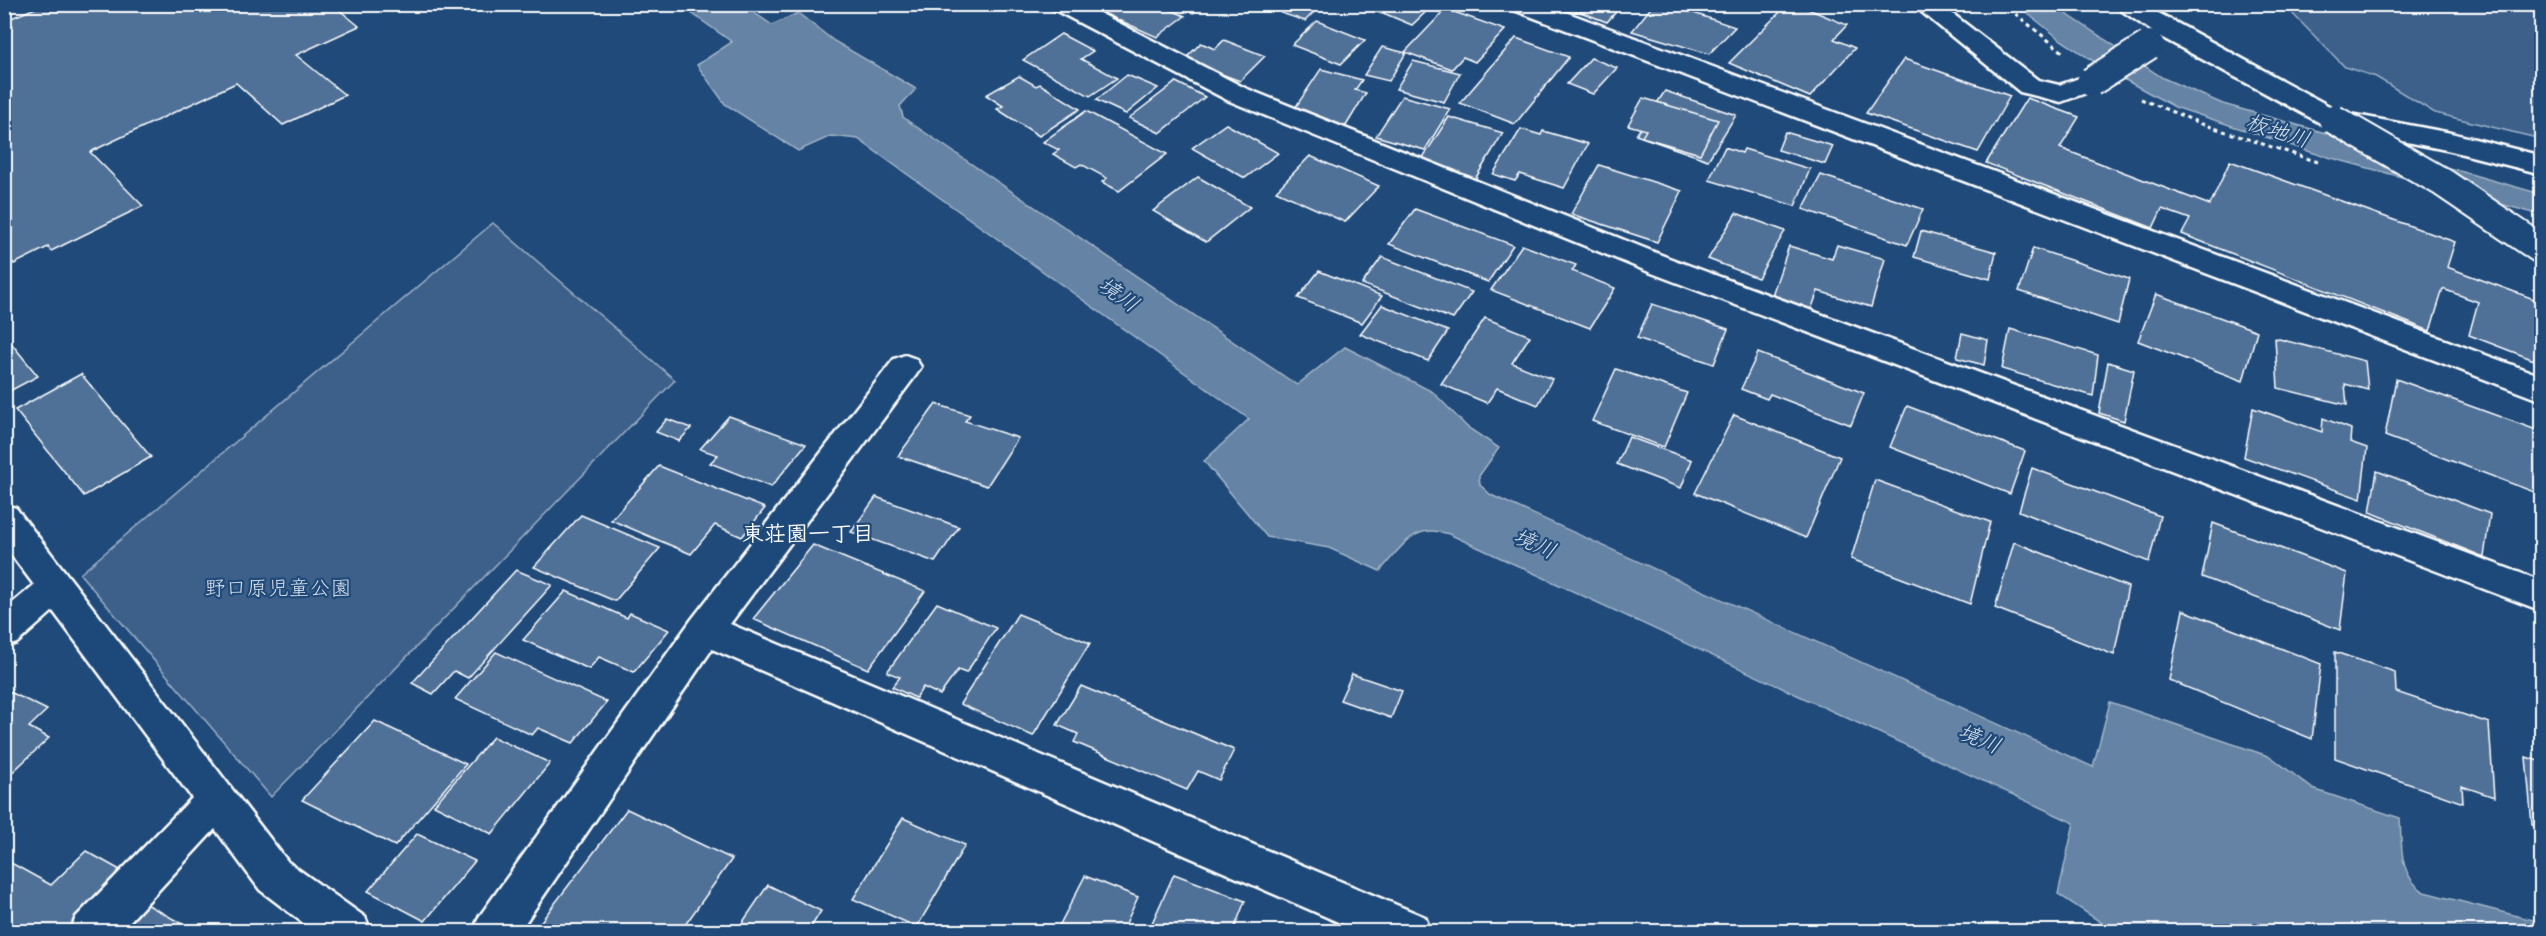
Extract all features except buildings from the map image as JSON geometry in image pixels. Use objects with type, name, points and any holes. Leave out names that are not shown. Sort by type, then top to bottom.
[{"type":"street","points":[[1062,4],[1236,94],[1659,265],[2541,596]]},
{"type":"street","points":[[1520,4],[2541,389]]},
{"type":"street","points":[[1924,4],[2030,86],[2061,94],[2091,82],[2159,38]]},
{"type":"street","points":[[2124,4],[2159,38],[2333,120],[2433,177],[2541,250]]},
{"type":"street","points":[[2333,120],[2451,142],[2541,165]]},
{"type":"street","points":[[494,932],[705,630],[905,368]]},
{"type":"street","points":[[4,518],[274,876],[350,932]]},
{"type":"street","points":[[4,632],[56,587]]},
{"type":"street","points":[[705,630],[1410,932]]},
{"type":"street","points":[[91,932],[216,800]]},
{"type":"path","points":[[2003,4],[2068,56]]},
{"type":"path","points":[[2137,97],[2202,124],[2319,162]]},
{"type":"green space","points":[[2284,5],[2541,5],[2541,139],[2435,113],[2376,77],[2345,67]]},
{"type":"green space","name":"野口原児童公園","points":[[493,223],[675,380],[271,797],[80,574]]},
{"type":"water","name":"境川","points":[[680,5],[743,5],[772,25],[798,13],[834,41],[916,89],[900,106],[903,117],[908,121],[1297,385],[1345,347],[1433,392],[1467,427],[1499,448],[1479,476],[1480,485],[1491,495],[2093,767],[2110,702],[2271,757],[2313,789],[2400,818],[2403,859],[2410,877],[2424,892],[2541,922],[2541,931],[2114,931],[2058,894],[2074,823],[1449,534],[1426,531],[1417,534],[1402,546],[1380,571],[1329,548],[1267,537],[1204,461],[1249,419],[858,139],[831,136],[798,151],[725,104],[697,65],[732,42]]},
{"type":"water","name":"板地川","points":[[2017,5],[2053,5],[2163,78],[2223,104],[2541,194],[2541,215],[2317,154],[2175,107],[2107,70],[2061,40]]},
{"type":"district","name":"東荘園一丁目","points":[[808,533]]}]
